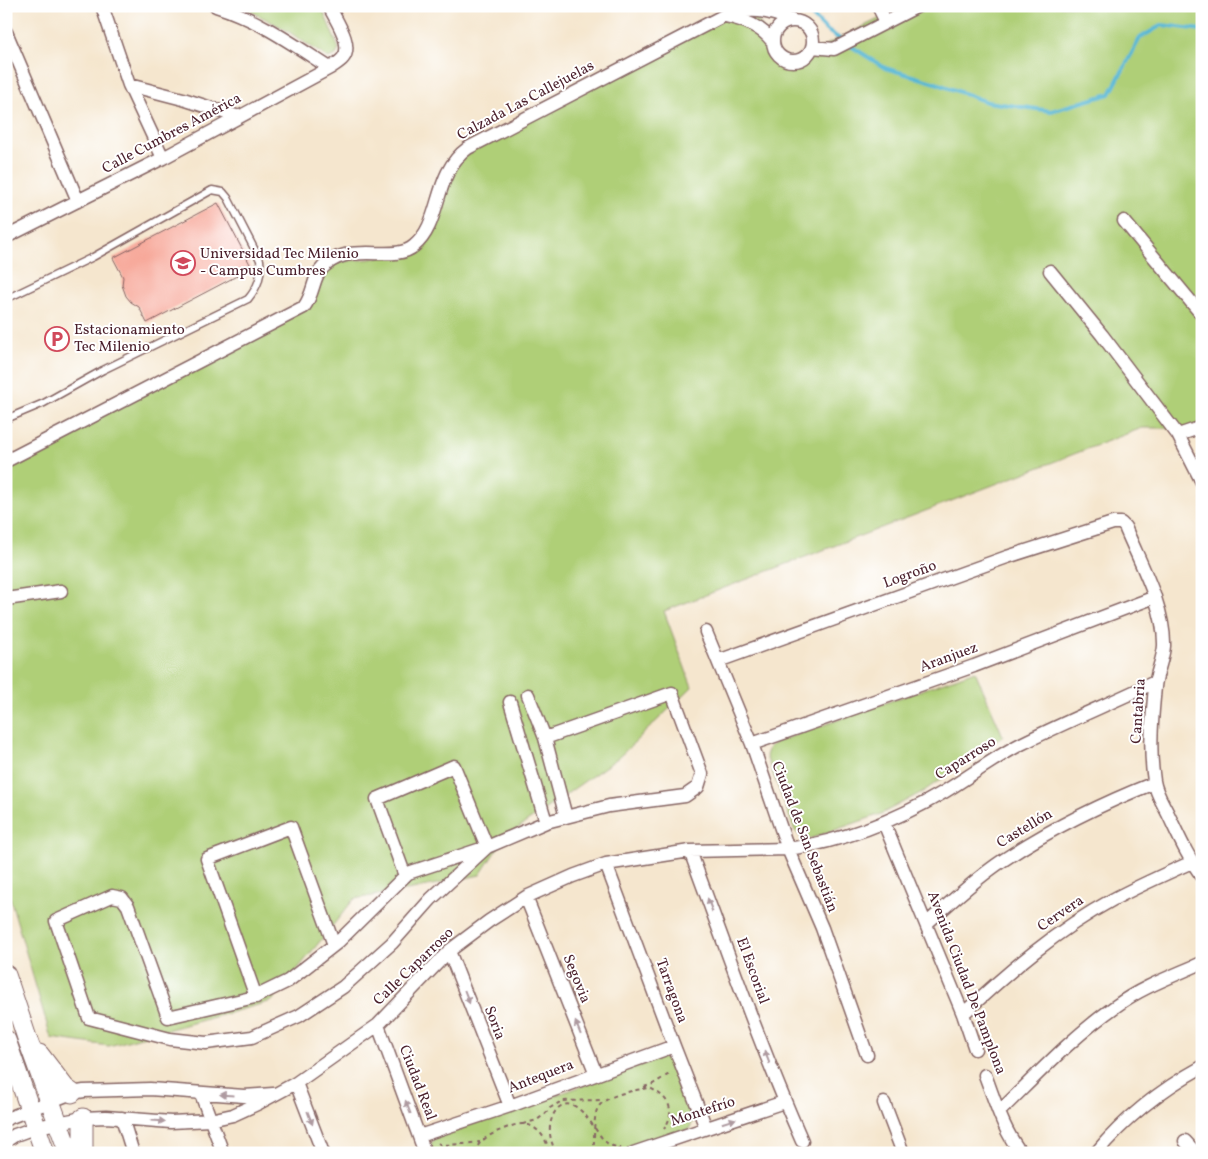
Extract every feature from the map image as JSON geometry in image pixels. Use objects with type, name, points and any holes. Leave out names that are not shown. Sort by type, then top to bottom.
[{"type":"street","points":[[102,6],[130,85],[163,158]]},
{"type":"street","points":[[216,6],[277,34],[330,68]]},
{"type":"street","name":"Calle Cumbres América","points":[[6,237],[163,158],[330,68],[343,59],[347,51],[347,43],[329,6]]},
{"type":"street","points":[[878,6],[886,22]]},
{"type":"street","points":[[812,46],[834,49],[918,6]]},
{"type":"street","name":"Calzada Las Callejuelas","points":[[6,461],[304,307],[312,294],[318,273],[329,263],[347,255],[358,253],[402,253],[413,247],[422,238],[429,225],[446,174],[452,163],[461,153],[723,16],[739,10],[761,10],[773,12],[794,21]]},
{"type":"street","points":[[723,16],[753,24],[766,33],[773,42],[777,54],[788,61],[801,59],[806,56],[812,46],[812,38],[806,26],[794,21],[781,25],[774,35],[773,42]]},
{"type":"street","points":[[6,32],[78,201]]},
{"type":"street","points":[[130,85],[240,117]]},
{"type":"street","points":[[1124,221],[1202,315]]},
{"type":"street","points":[[1050,271],[1102,335],[1178,435],[1202,482]]},
{"type":"street","points":[[1178,435],[1202,427]]},
{"type":"street","name":"Cantabria","points":[[1114,522],[1121,523],[1125,527],[1155,597],[1162,630],[1164,646],[1155,682],[1151,744],[1154,783],[1160,799],[1192,862],[1202,876]]},
{"type":"street","name":"Logroño","points":[[718,660],[1007,557],[1114,522]]},
{"type":"street","points":[[6,599],[61,591]]},
{"type":"street","name":"Aranjuez","points":[[752,744],[974,666],[1155,597]]},
{"type":"street","name":"Ciudad de San Sebastián","points":[[706,632],[752,744],[788,849],[822,928],[867,1055]]},
{"type":"street","name":"Caparroso","points":[[788,849],[839,839],[884,823],[942,793],[1022,744],[1155,682]]},
{"type":"street","points":[[486,848],[431,899],[392,943],[343,987],[299,1016],[252,1038],[206,1043],[170,1039],[89,1018],[56,921],[112,896],[122,898],[128,906],[168,1017],[256,996],[288,981],[334,945],[408,872],[486,848],[546,822],[609,806],[685,796],[698,787],[702,774],[672,693],[545,738]]},
{"type":"street","points":[[528,696],[545,738],[566,817]]},
{"type":"street","points":[[510,702],[546,822]]},
{"type":"street","points":[[405,876],[377,799],[454,766],[486,848]]},
{"type":"street","name":"Castellón","points":[[926,924],[962,892],[1001,862],[1082,814],[1154,783]]},
{"type":"street","name":"Avenida Ciudad De Pamplona","points":[[884,823],[963,1014],[975,1049]]},
{"type":"street","points":[[256,996],[207,859],[291,827],[334,945]]},
{"type":"street","name":"Calle Caparroso","points":[[34,1119],[122,1118],[171,1122],[210,1120],[233,1115],[259,1104],[296,1083],[378,1025],[449,951],[489,921],[526,897],[572,876],[606,864],[690,851],[788,849]]},
{"type":"street","name":"El Escorial","points":[[690,851],[784,1102],[802,1142]]},
{"type":"street","name":"Cervera","points":[[963,1014],[1002,978],[1049,940],[1111,900],[1192,862]]},
{"type":"street","name":"Tarragona","points":[[606,864],[706,1128]]},
{"type":"street","name":"Segovia","points":[[526,897],[596,1074]]},
{"type":"street","name":"Soria","points":[[449,951],[510,1106]]},
{"type":"street","points":[[999,1112],[1086,1029],[1116,1005],[1148,986],[1202,963]]},
{"type":"street","points":[[6,975],[51,1102],[72,1120],[81,1153]]},
{"type":"street","name":"Ciudad Real","points":[[378,1025],[423,1135],[425,1153]]},
{"type":"street","points":[[27,1038],[65,1088],[72,1093]]},
{"type":"street","points":[[6,1040],[45,1153]]},
{"type":"street","name":"Antequera","points":[[423,1135],[510,1106],[674,1046]]},
{"type":"street","points":[[1096,1153],[1147,1103],[1202,1067]]},
{"type":"street","name":"Avenida Ciudad De Pamplona","points":[[985,1075],[1013,1143],[1021,1153]]},
{"type":"street","points":[[296,1083],[323,1153]]},
{"type":"street","name":"Calle Caparroso","points":[[34,1119],[51,1102],[72,1093],[84,1091],[150,1089],[244,1096],[275,1094]]},
{"type":"street","points":[[201,1094],[223,1153]]},
{"type":"street","name":"Montefrío","points":[[633,1153],[784,1102]]},
{"type":"street","points":[[884,1103],[903,1153]]},
{"type":"street","points":[[122,1118],[133,1153]]},
{"type":"street","points":[[6,1119],[34,1119]]},
{"type":"street","points":[[6,1141],[34,1119]]},
{"type":"street","points":[[69,1153],[72,1120]]},
{"type":"street","points":[[1184,1141],[1196,1153]]},
{"type":"lane","points":[[6,299],[93,256],[212,190],[223,192],[228,198],[260,260],[262,269],[260,280],[248,299],[103,370],[44,403],[6,419]]},
{"type":"path","points":[[423,1135],[441,1145],[480,1142],[505,1128],[537,1120],[550,1108],[562,1101],[605,1100],[653,1084],[673,1072],[680,1062]]},
{"type":"path","points":[[637,1089],[650,1088],[662,1094],[667,1101],[670,1112],[669,1122],[662,1131]]},
{"type":"path","points":[[592,1153],[597,1108],[605,1100]]},
{"type":"path","points":[[556,1153],[550,1133],[551,1122],[554,1114],[563,1105],[572,1106],[582,1111],[608,1145],[622,1148],[610,1153]]},
{"type":"path","points":[[523,1124],[531,1126],[541,1133],[547,1141],[549,1153]]},
{"type":"path","points":[[474,1153],[480,1142]]},
{"type":"green space","points":[[241,6],[321,6],[339,49],[336,55],[328,58],[283,28]]},
{"type":"green space","points":[[905,6],[1202,6],[1202,432],[1176,428],[1142,428],[664,611],[692,687],[619,757],[504,838],[480,875],[354,899],[272,1001],[109,1046],[51,1038],[6,884],[6,467],[308,305],[318,275],[334,262],[370,259],[417,247],[448,179],[467,151],[725,16],[756,15],[781,67]]},
{"type":"green space","points":[[975,671],[1003,736],[924,791],[881,814],[809,839],[802,838],[795,831],[766,756],[769,747],[776,742]]},
{"type":"green space","points":[[662,1058],[674,1061],[695,1118],[689,1129],[619,1153],[433,1153],[430,1145],[436,1137]]},
{"type":"building","name":"Universidad Tec Milenio - Campus Cumbres","points":[[218,203],[252,268],[147,323],[139,307],[126,296],[122,285],[123,277],[113,258]]},
{"type":"waterway","points":[[803,6],[826,30],[885,68],[933,82],[987,102],[1051,111],[1110,94],[1140,38],[1162,25],[1202,30]]},
{"type":"place","name":"Universidad Tec Milenio - Campus Cumbres","points":[[183,263]]},
{"type":"place","name":"Estacionamiento Tec Milenio","points":[[57,339]]}]
